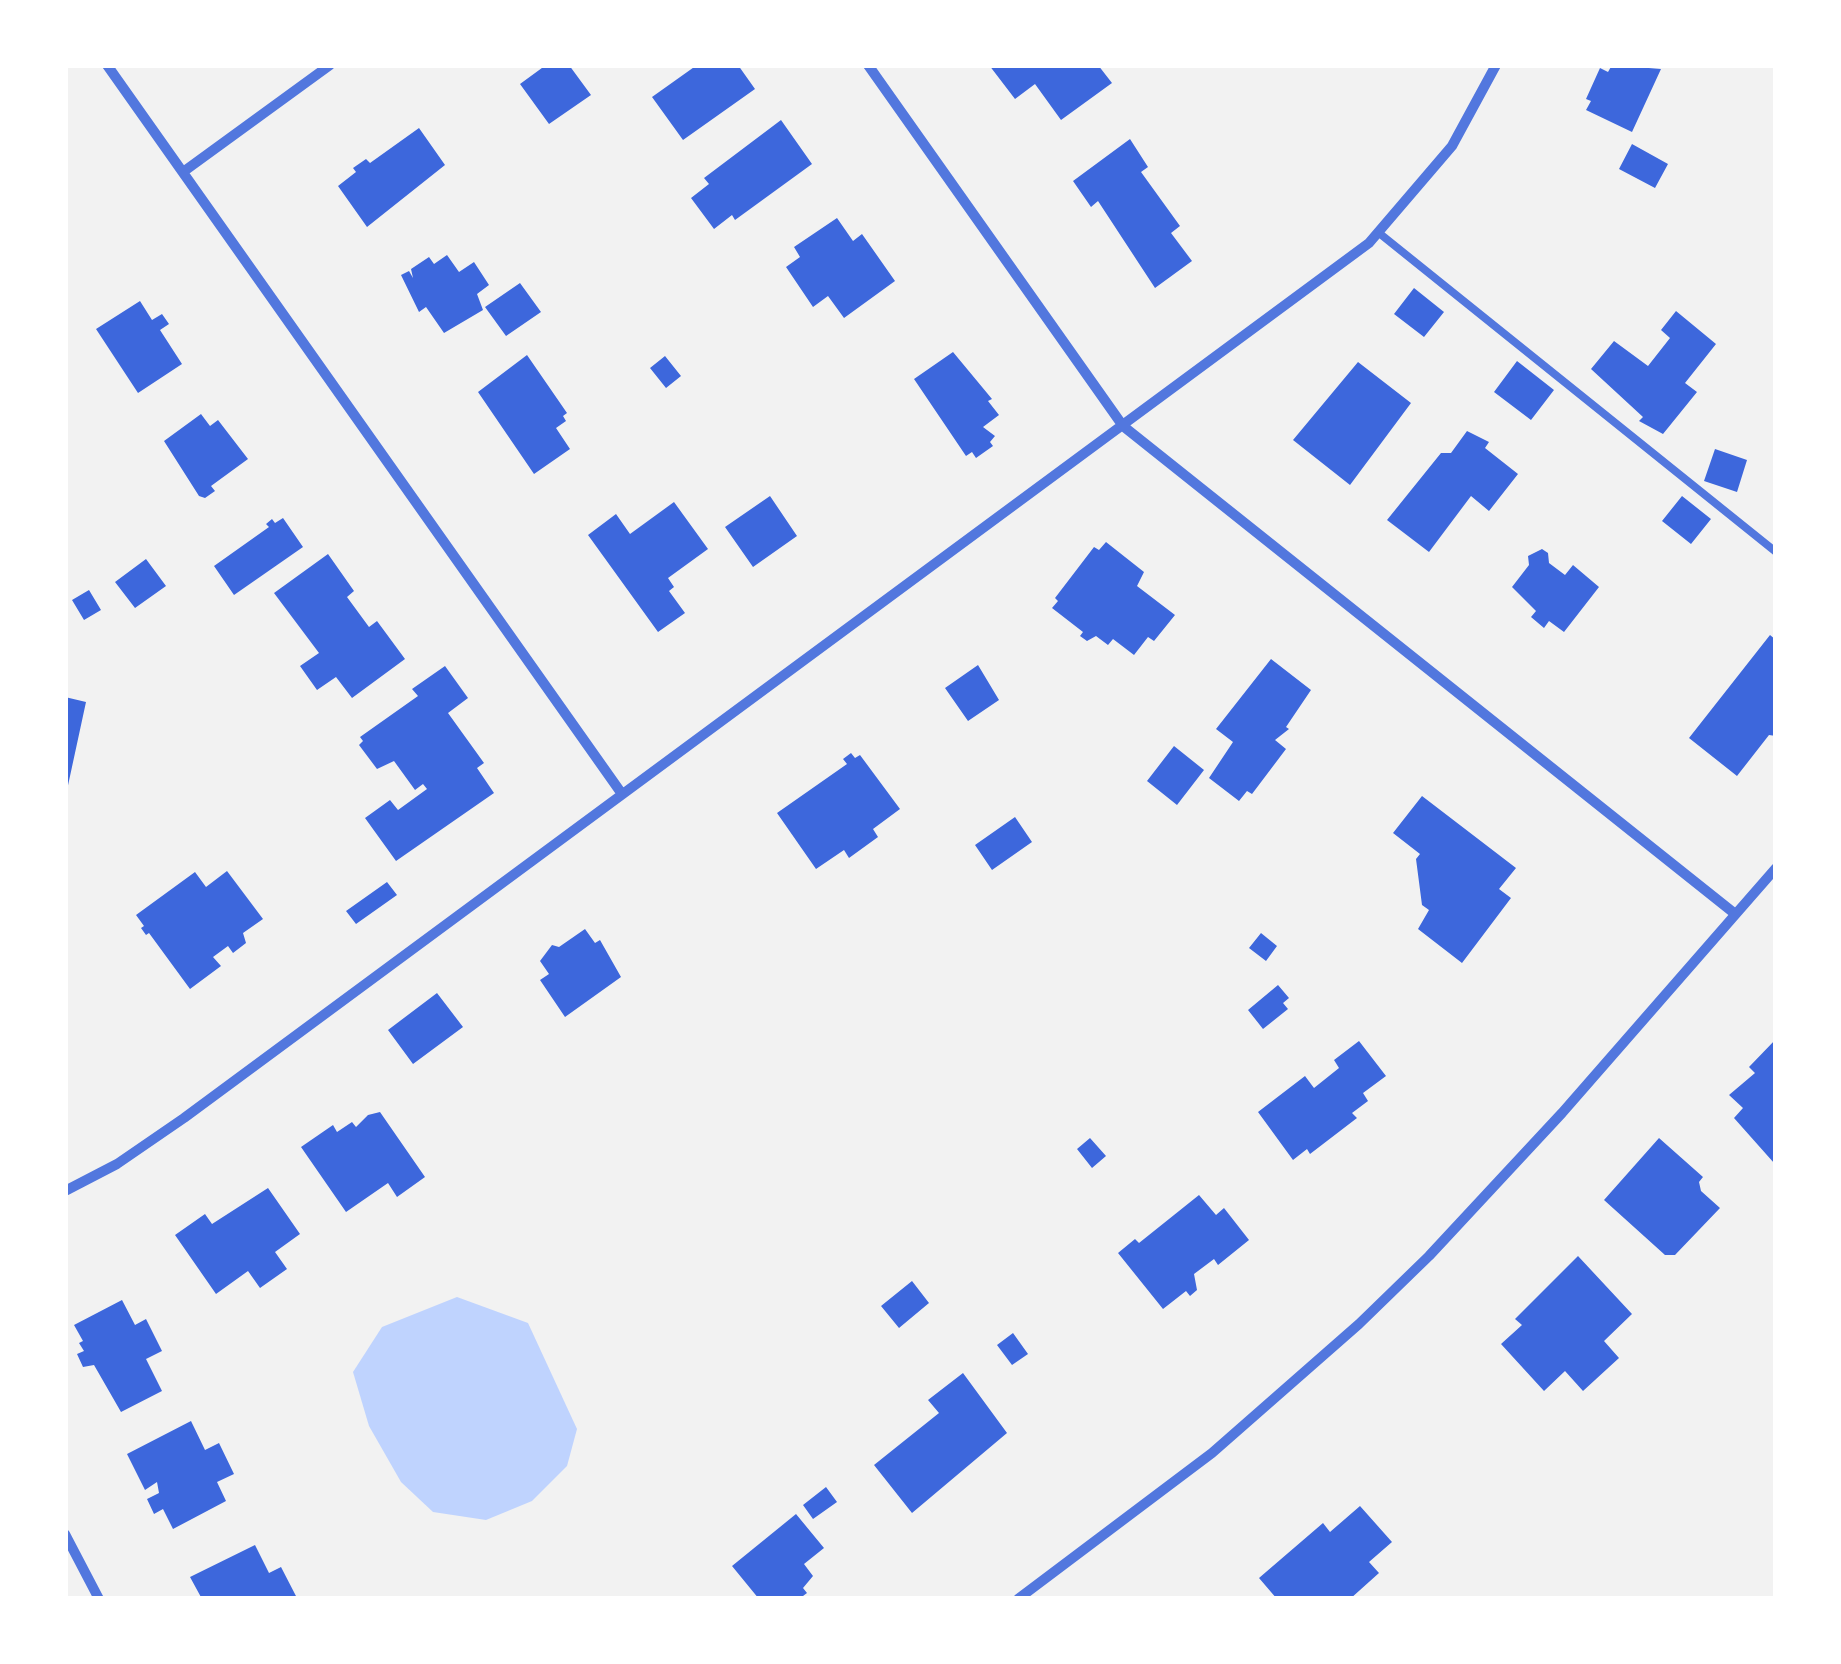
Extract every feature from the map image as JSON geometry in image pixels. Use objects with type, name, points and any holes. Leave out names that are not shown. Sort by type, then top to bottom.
[{"type":"street","points":[[107,65],[622,794]]},
{"type":"street","points":[[183,172],[330,65]]},
{"type":"street","points":[[868,65],[1123,426],[1734,913]]},
{"type":"street","points":[[65,1191],[117,1164],[184,1118],[1379,233],[1452,146],[1496,65]]},
{"type":"street","points":[[1018,1599],[1212,1453],[1429,1256],[1562,1114],[1776,868]]},
{"type":"street","points":[[65,1534],[99,1599]]},
{"type":"lane","points":[[1379,233],[1776,552]]},
{"type":"water","points":[[457,1297],[528,1323],[577,1429],[567,1466],[532,1501],[486,1520],[433,1512],[401,1482],[369,1426],[353,1372],[382,1327]]},
{"type":"building","points":[[546,65],[569,65],[591,95],[549,124],[520,84]]},
{"type":"building","points":[[697,65],[738,65],[755,89],[683,140],[652,97]]},
{"type":"building","points":[[989,65],[1098,65],[1112,83],[1061,120],[1035,84],[1015,99]]},
{"type":"building","points":[[1612,65],[1661,69],[1632,132],[1586,110],[1591,101],[1586,99],[1600,68],[1608,72]]},
{"type":"building","points":[[781,120],[812,164],[735,220],[732,215],[714,229],[691,198],[709,184],[704,178]]},
{"type":"building","points":[[419,128],[445,165],[367,227],[338,186],[356,172],[353,168],[366,159],[370,163]]},
{"type":"building","points":[[1130,139],[1148,167],[1141,172],[1180,226],[1171,233],[1192,261],[1155,288],[1098,201],[1091,207],[1073,181]]},
{"type":"building","points":[[1632,144],[1668,164],[1655,188],[1619,169]]},
{"type":"building","points":[[837,218],[853,241],[862,234],[895,281],[844,318],[828,296],[813,307],[786,267],[800,257],[794,247]]},
{"type":"building","points":[[447,255],[459,272],[474,262],[489,285],[477,294],[483,310],[444,333],[426,307],[419,312],[401,275],[409,271],[413,278],[411,269],[429,257],[434,264]]},
{"type":"building","points":[[520,283],[541,312],[506,336],[485,307]]},
{"type":"building","points":[[1414,288],[1444,312],[1424,337],[1394,314]]},
{"type":"building","points":[[140,301],[152,320],[162,314],[169,324],[160,330],[182,364],[138,393],[96,329]]},
{"type":"building","points":[[1676,311],[1716,344],[1685,383],[1697,392],[1663,434],[1639,421],[1643,417],[1591,369],[1614,341],[1648,366],[1670,338],[1661,330]]},
{"type":"building","points":[[953,352],[992,399],[988,401],[999,415],[983,427],[995,436],[990,442],[993,446],[976,458],[972,452],[966,456],[914,379]]},
{"type":"building","points":[[527,355],[567,413],[563,416],[566,421],[556,428],[570,449],[534,474],[478,392]]},
{"type":"building","points":[[665,356],[681,376],[666,388],[650,368]]},
{"type":"building","points":[[1517,361],[1554,390],[1531,420],[1494,392]]},
{"type":"building","points":[[1358,362],[1411,403],[1350,485],[1293,440]]},
{"type":"building","points":[[201,414],[210,426],[218,420],[248,459],[211,486],[215,491],[205,498],[199,496],[164,441]]},
{"type":"building","points":[[1467,431],[1489,442],[1485,448],[1518,474],[1489,511],[1471,496],[1429,552],[1387,520],[1441,453],[1451,453]]},
{"type":"building","points":[[1715,449],[1747,460],[1737,492],[1704,481]]},
{"type":"building","points":[[770,496],[797,536],[753,567],[725,527]]},
{"type":"building","points":[[1682,496],[1711,519],[1691,544],[1662,521]]},
{"type":"building","points":[[674,502],[708,549],[668,578],[674,587],[669,591],[685,613],[658,632],[588,535],[616,514],[630,534]]},
{"type":"building","points":[[283,518],[303,547],[234,595],[214,566],[269,527],[266,524],[272,519],[275,523]]},
{"type":"building","points":[[1106,542],[1144,572],[1137,586],[1175,615],[1154,641],[1148,637],[1134,655],[1113,639],[1108,645],[1096,636],[1087,641],[1080,636],[1083,632],[1052,608],[1058,601],[1055,598],[1094,547],[1099,550]]},
{"type":"building","points":[[1542,549],[1548,553],[1549,563],[1565,575],[1573,565],[1599,587],[1564,632],[1549,621],[1544,628],[1531,617],[1536,611],[1512,587],[1529,565],[1528,556]]},
{"type":"building","points":[[328,554],[354,591],[347,597],[369,627],[377,621],[405,659],[352,698],[336,677],[317,690],[300,666],[319,653],[274,593]]},
{"type":"building","points":[[146,559],[166,586],[135,608],[115,582]]},
{"type":"building","points":[[89,590],[101,610],[84,620],[72,600]]},
{"type":"building","points":[[1770,635],[1776,640],[1776,736],[1769,735],[1737,776],[1689,738]]},
{"type":"building","points":[[1271,659],[1311,690],[1286,727],[1289,729],[1275,740],[1286,749],[1252,794],[1247,791],[1239,801],[1209,778],[1233,742],[1216,729]]},
{"type":"building","points":[[978,665],[999,700],[968,721],[945,688]]},
{"type":"building","points":[[445,666],[468,698],[448,713],[484,763],[477,768],[494,793],[396,861],[365,818],[390,800],[398,810],[427,789],[423,784],[415,790],[394,761],[377,769],[359,745],[363,741],[360,737],[418,696],[412,689]]},
{"type":"building","points":[[65,697],[86,702],[67,790],[65,790]]},
{"type":"building","points":[[1174,746],[1204,770],[1177,805],[1147,781]]},
{"type":"building","points":[[851,753],[855,758],[860,755],[900,809],[873,829],[878,837],[849,858],[844,850],[816,869],[777,813],[847,764],[843,759]]},
{"type":"building","points":[[1422,796],[1516,868],[1499,889],[1511,898],[1462,963],[1418,929],[1429,910],[1422,905],[1416,859],[1420,854],[1393,833]]},
{"type":"building","points":[[1015,817],[1032,842],[992,870],[975,845]]},
{"type":"building","points":[[227,871],[263,919],[243,933],[246,943],[233,953],[228,946],[213,957],[221,966],[190,989],[149,933],[146,935],[136,915],[195,872],[206,887]]},
{"type":"building","points":[[387,882],[397,895],[356,924],[346,911]]},
{"type":"building","points":[[585,929],[595,943],[600,940],[621,977],[565,1017],[540,980],[549,974],[540,961],[552,945],[559,947]]},
{"type":"building","points":[[1261,933],[1277,946],[1266,961],[1249,948]]},
{"type":"building","points":[[1278,985],[1289,998],[1283,1003],[1288,1009],[1263,1029],[1248,1010]]},
{"type":"building","points":[[437,993],[463,1027],[413,1064],[388,1030]]},
{"type":"building","points":[[1776,1039],[1774,1163],[1734,1118],[1743,1108],[1729,1095],[1755,1073],[1749,1067]]},
{"type":"building","points":[[1359,1041],[1386,1076],[1363,1093],[1368,1101],[1352,1113],[1357,1118],[1310,1154],[1307,1149],[1293,1160],[1258,1112],[1305,1076],[1314,1088],[1339,1068],[1334,1060]]},
{"type":"building","points":[[380,1112],[425,1177],[397,1197],[388,1183],[346,1212],[301,1147],[333,1125],[337,1132],[352,1122],[356,1127],[368,1115]]},
{"type":"building","points":[[1090,1138],[1106,1156],[1092,1168],[1077,1149]]},
{"type":"building","points":[[1659,1138],[1703,1177],[1699,1182],[1701,1191],[1720,1208],[1675,1255],[1665,1255],[1604,1200]]},
{"type":"building","points":[[268,1188],[300,1234],[275,1252],[287,1269],[260,1288],[248,1271],[216,1294],[175,1235],[205,1214],[212,1224]]},
{"type":"building","points":[[1199,1195],[1216,1215],[1224,1208],[1249,1240],[1218,1265],[1214,1259],[1194,1274],[1197,1290],[1190,1296],[1186,1291],[1163,1309],[1118,1253],[1135,1239],[1139,1243]]},
{"type":"building","points":[[1578,1256],[1632,1314],[1604,1341],[1619,1358],[1583,1391],[1565,1371],[1544,1391],[1501,1344],[1522,1325],[1515,1319]]},
{"type":"building","points":[[912,1281],[929,1303],[899,1328],[881,1306]]},
{"type":"building","points":[[122,1300],[135,1325],[146,1319],[162,1351],[146,1359],[162,1391],[121,1412],[94,1365],[83,1367],[77,1354],[84,1351],[79,1343],[83,1341],[74,1325]]},
{"type":"building","points":[[1013,1333],[1028,1354],[1012,1365],[997,1345]]},
{"type":"building","points":[[963,1373],[1007,1433],[912,1513],[874,1465],[939,1413],[928,1400]]},
{"type":"building","points":[[191,1421],[205,1450],[219,1443],[234,1474],[217,1482],[226,1501],[173,1529],[163,1509],[154,1514],[147,1499],[159,1493],[157,1482],[145,1490],[127,1454]]},
{"type":"building","points":[[826,1487],[837,1502],[813,1519],[803,1505]]},
{"type":"building","points":[[1360,1506],[1392,1542],[1369,1562],[1379,1573],[1350,1599],[1277,1599],[1259,1578],[1323,1523],[1330,1532]]},
{"type":"building","points":[[796,1514],[824,1548],[804,1564],[813,1576],[803,1588],[807,1593],[799,1599],[759,1599],[732,1566]]},
{"type":"building","points":[[255,1545],[269,1573],[281,1567],[297,1598],[202,1599],[190,1577]]}]
